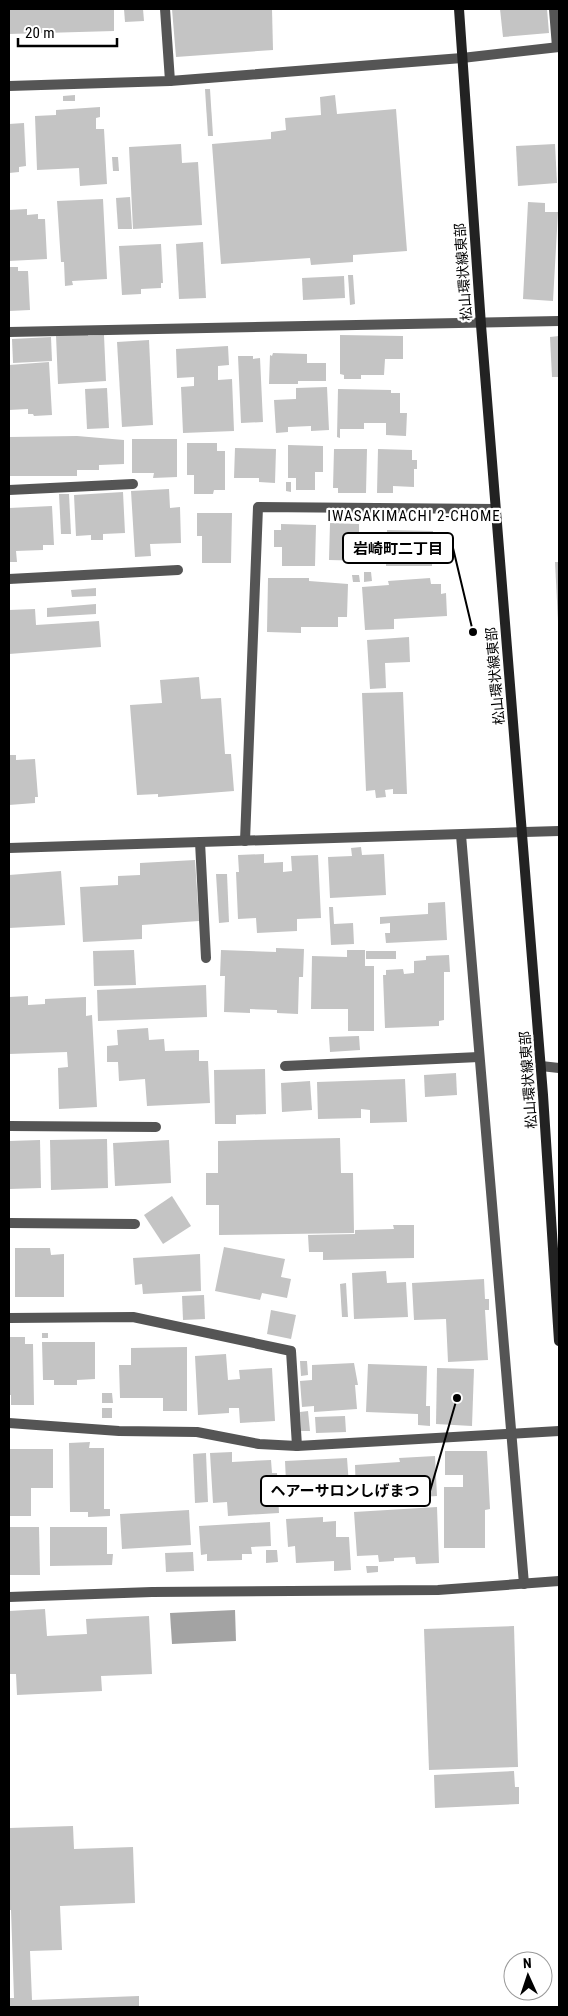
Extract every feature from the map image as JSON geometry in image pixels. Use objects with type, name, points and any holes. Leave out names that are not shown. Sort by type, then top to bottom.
[{"type":"street","points":[[165,9],[170,81]]},
{"type":"street","name":"松山環状線東部","points":[[459,9],[495,509],[541,1066],[556,1267],[559,1341]]},
{"type":"street","points":[[9,86],[170,81],[462,58],[558,47],[554,9]]},
{"type":"street","points":[[9,332],[559,321]]},
{"type":"street","points":[[9,490],[133,484]]},
{"type":"street","points":[[245,841],[258,507],[495,509]]},
{"type":"street","points":[[9,579],[178,570]]},
{"type":"street","points":[[9,848],[521,834],[559,831]]},
{"type":"street","points":[[461,835],[524,1584]]},
{"type":"street","points":[[200,842],[206,958]]},
{"type":"street","points":[[285,1066],[479,1057]]},
{"type":"street","points":[[541,1066],[559,1068]]},
{"type":"street","points":[[9,1126],[156,1127]]},
{"type":"street","points":[[9,1223],[135,1224]]},
{"type":"street","points":[[9,1318],[133,1317],[291,1351],[297,1446]]},
{"type":"street","points":[[9,1423],[109,1430],[198,1432],[259,1444],[297,1446],[559,1431]]},
{"type":"street","points":[[9,1597],[152,1592],[438,1590],[559,1581]]},
{"type":"shaded area","points":[[235,1610],[236,1641],[172,1644],[170,1613]]},
{"type":"building","points":[[9,9],[114,9],[114,31],[9,34]]},
{"type":"building","points":[[124,9],[143,9],[144,21],[125,22]]},
{"type":"building","points":[[172,9],[272,9],[273,50],[176,57]]},
{"type":"building","points":[[500,9],[547,9],[549,33],[503,37]]},
{"type":"building","points":[[205,89],[210,89],[213,136],[208,136]]},
{"type":"building","points":[[75,95],[75,101],[63,101],[63,96]]},
{"type":"building","points":[[335,95],[337,114],[396,109],[407,251],[353,255],[353,262],[311,265],[310,258],[221,264],[212,144],[271,139],[271,132],[286,130],[285,118],[321,115],[320,97]]},
{"type":"building","points":[[100,107],[100,117],[96,118],[96,129],[104,129],[107,184],[80,186],[79,168],[37,170],[35,116],[56,115],[56,110]]},
{"type":"building","points":[[24,123],[26,166],[19,167],[19,172],[9,173],[9,124]]},
{"type":"building","points":[[181,144],[182,163],[198,162],[202,225],[133,229],[129,147]]},
{"type":"building","points":[[555,144],[557,183],[518,186],[516,146]]},
{"type":"building","points":[[112,157],[118,157],[119,171],[113,171]]},
{"type":"building","points":[[130,197],[132,229],[118,229],[116,198]]},
{"type":"building","points":[[103,199],[107,279],[72,281],[73,285],[65,286],[64,262],[61,262],[57,201]]},
{"type":"building","points":[[528,202],[545,203],[545,212],[558,212],[553,301],[523,299]]},
{"type":"building","points":[[27,209],[27,215],[38,214],[38,219],[45,219],[47,259],[9,261],[9,210]]},
{"type":"building","points":[[203,242],[206,298],[179,299],[176,244]]},
{"type":"building","points":[[161,244],[163,283],[161,283],[161,288],[141,289],[141,294],[122,295],[119,246]]},
{"type":"building","points":[[9,267],[18,267],[18,271],[28,271],[30,310],[9,311]]},
{"type":"building","points":[[348,275],[353,275],[355,304],[350,305]]},
{"type":"building","points":[[344,276],[345,298],[303,300],[302,278]]},
{"type":"building","points":[[88,333],[88,336],[104,335],[106,381],[58,384],[56,335]]},
{"type":"building","points":[[340,335],[403,336],[403,359],[385,359],[384,375],[361,375],[361,379],[344,379],[344,375],[340,374]]},
{"type":"building","points":[[559,336],[559,377],[552,377],[550,337]]},
{"type":"building","points":[[51,337],[52,361],[13,363],[12,339]]},
{"type":"building","points":[[149,340],[153,425],[122,427],[117,342]]},
{"type":"building","points":[[228,346],[229,365],[218,366],[218,380],[232,379],[234,431],[183,433],[181,387],[194,386],[194,377],[177,378],[176,349]]},
{"type":"building","points":[[273,353],[307,354],[307,363],[326,363],[326,381],[298,381],[298,384],[269,384],[270,355],[272,356]]},
{"type":"building","points":[[238,356],[253,356],[253,359],[260,358],[263,422],[241,423]]},
{"type":"building","points":[[49,362],[52,415],[34,416],[33,414],[28,414],[28,409],[9,410],[9,365]]},
{"type":"building","points":[[327,387],[329,430],[311,431],[311,426],[288,427],[288,432],[276,433],[274,400],[296,399],[296,388]]},
{"type":"building","points":[[107,388],[109,428],[87,429],[85,389]]},
{"type":"building","points":[[338,389],[391,390],[391,393],[400,393],[400,413],[407,413],[406,436],[386,435],[386,423],[364,423],[364,429],[340,429],[340,438],[337,437]]},
{"type":"building","points":[[77,436],[124,440],[124,464],[99,465],[99,470],[77,470],[77,476],[9,476],[9,437]]},
{"type":"building","points":[[132,439],[177,439],[177,477],[153,478],[154,473],[132,473]]},
{"type":"building","points":[[187,443],[217,443],[217,451],[225,451],[225,490],[214,490],[213,494],[194,494],[194,475],[187,475]]},
{"type":"building","points":[[288,445],[323,446],[323,472],[315,472],[315,490],[296,490],[296,478],[288,478]]},
{"type":"building","points":[[235,448],[276,449],[275,483],[259,482],[259,478],[234,478]]},
{"type":"building","points":[[334,449],[367,449],[366,493],[338,493],[338,488],[333,488]]},
{"type":"building","points":[[378,449],[412,450],[412,460],[417,460],[417,469],[414,469],[414,487],[393,486],[393,493],[377,493]]},
{"type":"building","points":[[286,482],[291,482],[291,492],[286,491]]},
{"type":"building","points":[[169,489],[170,508],[180,507],[181,543],[150,544],[151,556],[135,557],[131,491]]},
{"type":"building","points":[[123,492],[125,533],[103,534],[103,540],[91,540],[91,535],[76,536],[74,495]]},
{"type":"building","points":[[59,494],[69,494],[71,534],[61,534]]},
{"type":"building","points":[[52,506],[54,545],[43,545],[43,550],[16,551],[17,562],[9,562],[9,508]]},
{"type":"building","points":[[197,513],[232,513],[231,563],[202,563],[202,536],[197,536]]},
{"type":"building","points":[[330,523],[359,524],[359,540],[369,541],[369,561],[329,560]]},
{"type":"building","points":[[281,524],[316,525],[315,566],[282,566],[282,547],[274,547],[274,530],[281,530]]},
{"type":"building","points":[[387,530],[433,531],[432,566],[386,566]]},
{"type":"building","points":[[555,562],[559,562],[559,621],[558,621]]},
{"type":"building","points":[[364,572],[371,572],[372,581],[364,582]]},
{"type":"building","points":[[352,575],[359,575],[360,582],[353,582]]},
{"type":"building","points":[[268,578],[309,578],[309,581],[348,584],[347,617],[338,617],[338,627],[301,627],[301,633],[267,632]]},
{"type":"building","points":[[430,578],[431,584],[441,584],[441,594],[446,593],[447,616],[394,619],[394,629],[365,630],[362,587],[389,585],[388,581]]},
{"type":"building","points":[[96,588],[96,596],[72,597],[71,590]]},
{"type":"building","points":[[96,604],[96,614],[47,617],[47,608]]},
{"type":"building","points":[[35,609],[36,625],[99,621],[101,647],[9,654],[9,610]]},
{"type":"building","points":[[409,637],[410,662],[385,663],[386,688],[370,689],[367,640]]},
{"type":"building","points":[[199,677],[201,699],[221,698],[225,754],[231,754],[234,791],[158,797],[158,794],[137,795],[130,705],[162,703],[160,680]]},
{"type":"building","points":[[403,692],[407,794],[393,794],[393,789],[385,790],[386,797],[376,798],[375,790],[366,791],[362,693]]},
{"type":"building","points":[[9,755],[16,755],[16,760],[35,759],[38,797],[35,797],[35,803],[9,805]]},
{"type":"building","points":[[361,847],[362,855],[384,854],[386,895],[330,898],[328,857],[352,856],[351,848]]},
{"type":"building","points":[[264,854],[264,863],[283,862],[283,872],[292,871],[291,856],[318,855],[321,918],[297,919],[297,931],[257,933],[256,918],[238,919],[236,872],[239,872],[238,855]]},
{"type":"building","points":[[195,860],[199,921],[142,925],[142,939],[83,942],[80,887],[118,885],[118,876],[140,875],[140,863]]},
{"type":"building","points":[[61,871],[65,925],[9,928],[9,875]]},
{"type":"building","points":[[216,874],[227,874],[229,922],[219,923]]},
{"type":"building","points":[[445,902],[447,940],[386,943],[385,933],[390,933],[390,923],[380,924],[380,917],[428,914],[428,903]]},
{"type":"building","points":[[329,907],[333,907],[334,924],[353,923],[354,944],[331,945]]},
{"type":"building","points":[[276,948],[304,949],[303,977],[299,977],[298,1014],[277,1013],[277,1010],[250,1009],[250,1013],[224,1012],[225,976],[220,976],[221,950],[276,952]]},
{"type":"building","points":[[134,950],[136,985],[94,986],[93,951]]},
{"type":"building","points":[[347,950],[365,950],[365,966],[374,966],[374,1031],[348,1031],[348,1009],[311,1009],[312,956],[347,957]]},
{"type":"building","points":[[366,951],[396,951],[396,959],[366,959]]},
{"type":"building","points":[[449,955],[450,972],[444,972],[444,1020],[439,1021],[439,1026],[385,1028],[383,975],[386,975],[386,970],[403,969],[404,974],[414,973],[414,961],[426,960],[426,956]]},
{"type":"building","points":[[206,985],[207,1017],[98,1021],[97,990]]},
{"type":"building","points":[[28,996],[28,1005],[45,1004],[45,999],[86,997],[86,1016],[92,1015],[97,1107],[59,1109],[58,1068],[68,1067],[67,1052],[9,1054],[9,997]]},
{"type":"building","points":[[148,1028],[149,1040],[164,1039],[165,1051],[199,1050],[199,1061],[208,1061],[210,1103],[147,1106],[145,1079],[119,1081],[118,1062],[107,1062],[107,1046],[118,1045],[117,1030]]},
{"type":"building","points":[[359,1036],[360,1050],[330,1052],[329,1037]]},
{"type":"building","points":[[265,1069],[266,1114],[236,1115],[236,1124],[215,1124],[214,1070]]},
{"type":"building","points":[[456,1073],[457,1095],[425,1097],[424,1075]]},
{"type":"building","points":[[405,1079],[407,1122],[370,1123],[370,1110],[361,1109],[361,1118],[318,1119],[317,1082]]},
{"type":"building","points":[[310,1081],[312,1110],[282,1112],[281,1083]]},
{"type":"building","points":[[340,1138],[341,1173],[353,1173],[354,1233],[219,1235],[219,1205],[206,1205],[206,1173],[218,1173],[218,1141]]},
{"type":"building","points":[[107,1139],[108,1188],[51,1190],[50,1140]]},
{"type":"building","points":[[40,1140],[41,1188],[9,1189],[9,1141]]},
{"type":"building","points":[[169,1140],[171,1183],[115,1186],[113,1143]]},
{"type":"building","points":[[172,1196],[191,1226],[163,1244],[144,1215]]},
{"type":"building","points":[[393,1225],[414,1225],[414,1258],[323,1260],[323,1252],[309,1252],[308,1235],[355,1234],[355,1230],[394,1229]]},
{"type":"building","points":[[224,1247],[285,1259],[281,1277],[291,1279],[287,1298],[262,1293],[260,1300],[215,1291]]},
{"type":"building","points":[[15,1248],[50,1248],[51,1255],[64,1254],[64,1297],[15,1297]]},
{"type":"building","points":[[200,1254],[201,1291],[143,1294],[142,1284],[135,1285],[133,1258]]},
{"type":"building","points":[[386,1271],[387,1283],[406,1282],[408,1317],[354,1319],[352,1273]]},
{"type":"building","points":[[484,1279],[485,1299],[489,1299],[489,1310],[485,1310],[488,1360],[448,1362],[446,1319],[414,1320],[412,1283]]},
{"type":"building","points":[[346,1283],[348,1317],[342,1317],[340,1284]]},
{"type":"building","points":[[204,1295],[205,1319],[183,1320],[182,1296]]},
{"type":"building","points":[[271,1310],[296,1315],[291,1339],[267,1334]]},
{"type":"building","points":[[42,1333],[48,1333],[48,1338],[42,1338]]},
{"type":"building","points":[[9,1337],[25,1337],[25,1344],[33,1344],[34,1405],[11,1405],[11,1395],[9,1395]]},
{"type":"building","points":[[42,1342],[95,1342],[95,1379],[77,1380],[77,1385],[54,1385],[54,1380],[43,1380]]},
{"type":"building","points":[[187,1347],[187,1411],[163,1411],[163,1398],[120,1398],[119,1365],[131,1365],[131,1348]]},
{"type":"building","points":[[226,1354],[228,1380],[240,1379],[239,1370],[272,1368],[275,1421],[240,1423],[239,1408],[229,1408],[229,1413],[198,1415],[195,1356]]},
{"type":"building","points":[[300,1361],[307,1361],[308,1375],[301,1376]]},
{"type":"building","points":[[354,1363],[358,1385],[355,1385],[357,1409],[314,1412],[314,1406],[302,1407],[300,1381],[312,1380],[312,1365]]},
{"type":"building","points":[[368,1364],[427,1366],[426,1406],[430,1406],[430,1426],[418,1425],[418,1414],[366,1412]]},
{"type":"building","points":[[437,1368],[474,1369],[472,1426],[436,1424]]},
{"type":"building","points":[[102,1393],[112,1393],[113,1403],[102,1403]]},
{"type":"building","points":[[102,1408],[112,1408],[112,1418],[102,1418]]},
{"type":"building","points":[[308,1411],[310,1431],[301,1431],[300,1412]]},
{"type":"building","points":[[345,1416],[346,1432],[316,1433],[315,1417]]},
{"type":"building","points":[[90,1442],[89,1448],[104,1448],[104,1509],[110,1509],[110,1516],[88,1517],[88,1512],[70,1512],[69,1443]]},
{"type":"building","points":[[9,1449],[53,1449],[53,1488],[31,1488],[31,1516],[9,1516]]},
{"type":"building","points":[[445,1451],[487,1451],[490,1509],[485,1510],[485,1548],[444,1548],[444,1487],[463,1487],[463,1475],[445,1475]]},
{"type":"building","points":[[232,1452],[232,1462],[271,1460],[272,1473],[277,1473],[279,1513],[228,1516],[227,1502],[213,1503],[210,1453]]},
{"type":"building","points":[[206,1453],[208,1502],[195,1503],[193,1454]]},
{"type":"building","points":[[435,1456],[437,1496],[372,1500],[372,1494],[356,1495],[355,1465],[400,1462],[399,1458]]},
{"type":"building","points":[[347,1458],[349,1485],[343,1486],[344,1500],[347,1500],[347,1505],[337,1505],[337,1501],[287,1503],[285,1461]]},
{"type":"building","points":[[437,1507],[439,1563],[416,1564],[415,1557],[394,1558],[394,1561],[379,1562],[378,1555],[357,1556],[354,1512]]},
{"type":"building","points":[[189,1510],[191,1545],[122,1549],[120,1514]]},
{"type":"building","points":[[323,1517],[323,1522],[336,1521],[336,1537],[349,1537],[351,1570],[334,1571],[334,1561],[296,1563],[295,1546],[288,1547],[286,1519]]},
{"type":"building","points":[[270,1522],[271,1546],[251,1547],[252,1554],[242,1554],[242,1560],[207,1561],[207,1554],[201,1555],[199,1526]]},
{"type":"building","points":[[9,1527],[39,1527],[40,1575],[9,1575]]},
{"type":"building","points":[[50,1527],[107,1527],[107,1554],[113,1554],[112,1565],[50,1566]]},
{"type":"building","points":[[266,1550],[277,1550],[278,1562],[266,1563]]},
{"type":"building","points":[[193,1552],[194,1571],[166,1572],[165,1553]]},
{"type":"building","points":[[366,1566],[378,1566],[378,1572],[367,1573]]},
{"type":"building","points":[[45,1609],[47,1636],[87,1634],[86,1619],[149,1616],[152,1674],[101,1676],[102,1691],[17,1695],[16,1674],[9,1674],[9,1611]]},
{"type":"building","points":[[514,1626],[518,1767],[429,1770],[424,1629]]},
{"type":"building","points":[[514,1771],[515,1787],[519,1787],[519,1804],[435,1808],[434,1775]]},
{"type":"building","points":[[73,1826],[74,1849],[133,1847],[135,1903],[60,1906],[62,1950],[30,1951],[32,2000],[139,1996],[139,2007],[9,2007],[9,1998],[14,1998],[11,1910],[9,1910],[9,1828]]},
{"type":"place","name":"岩崎町二丁目","points":[[473,632]]},
{"type":"place","name":"ヘアーサロンしげまつ","points":[[457,1398]]},
{"type":"district","name":"IWASAKIMACHI 2-CHOME","points":[[414,516]]}]
